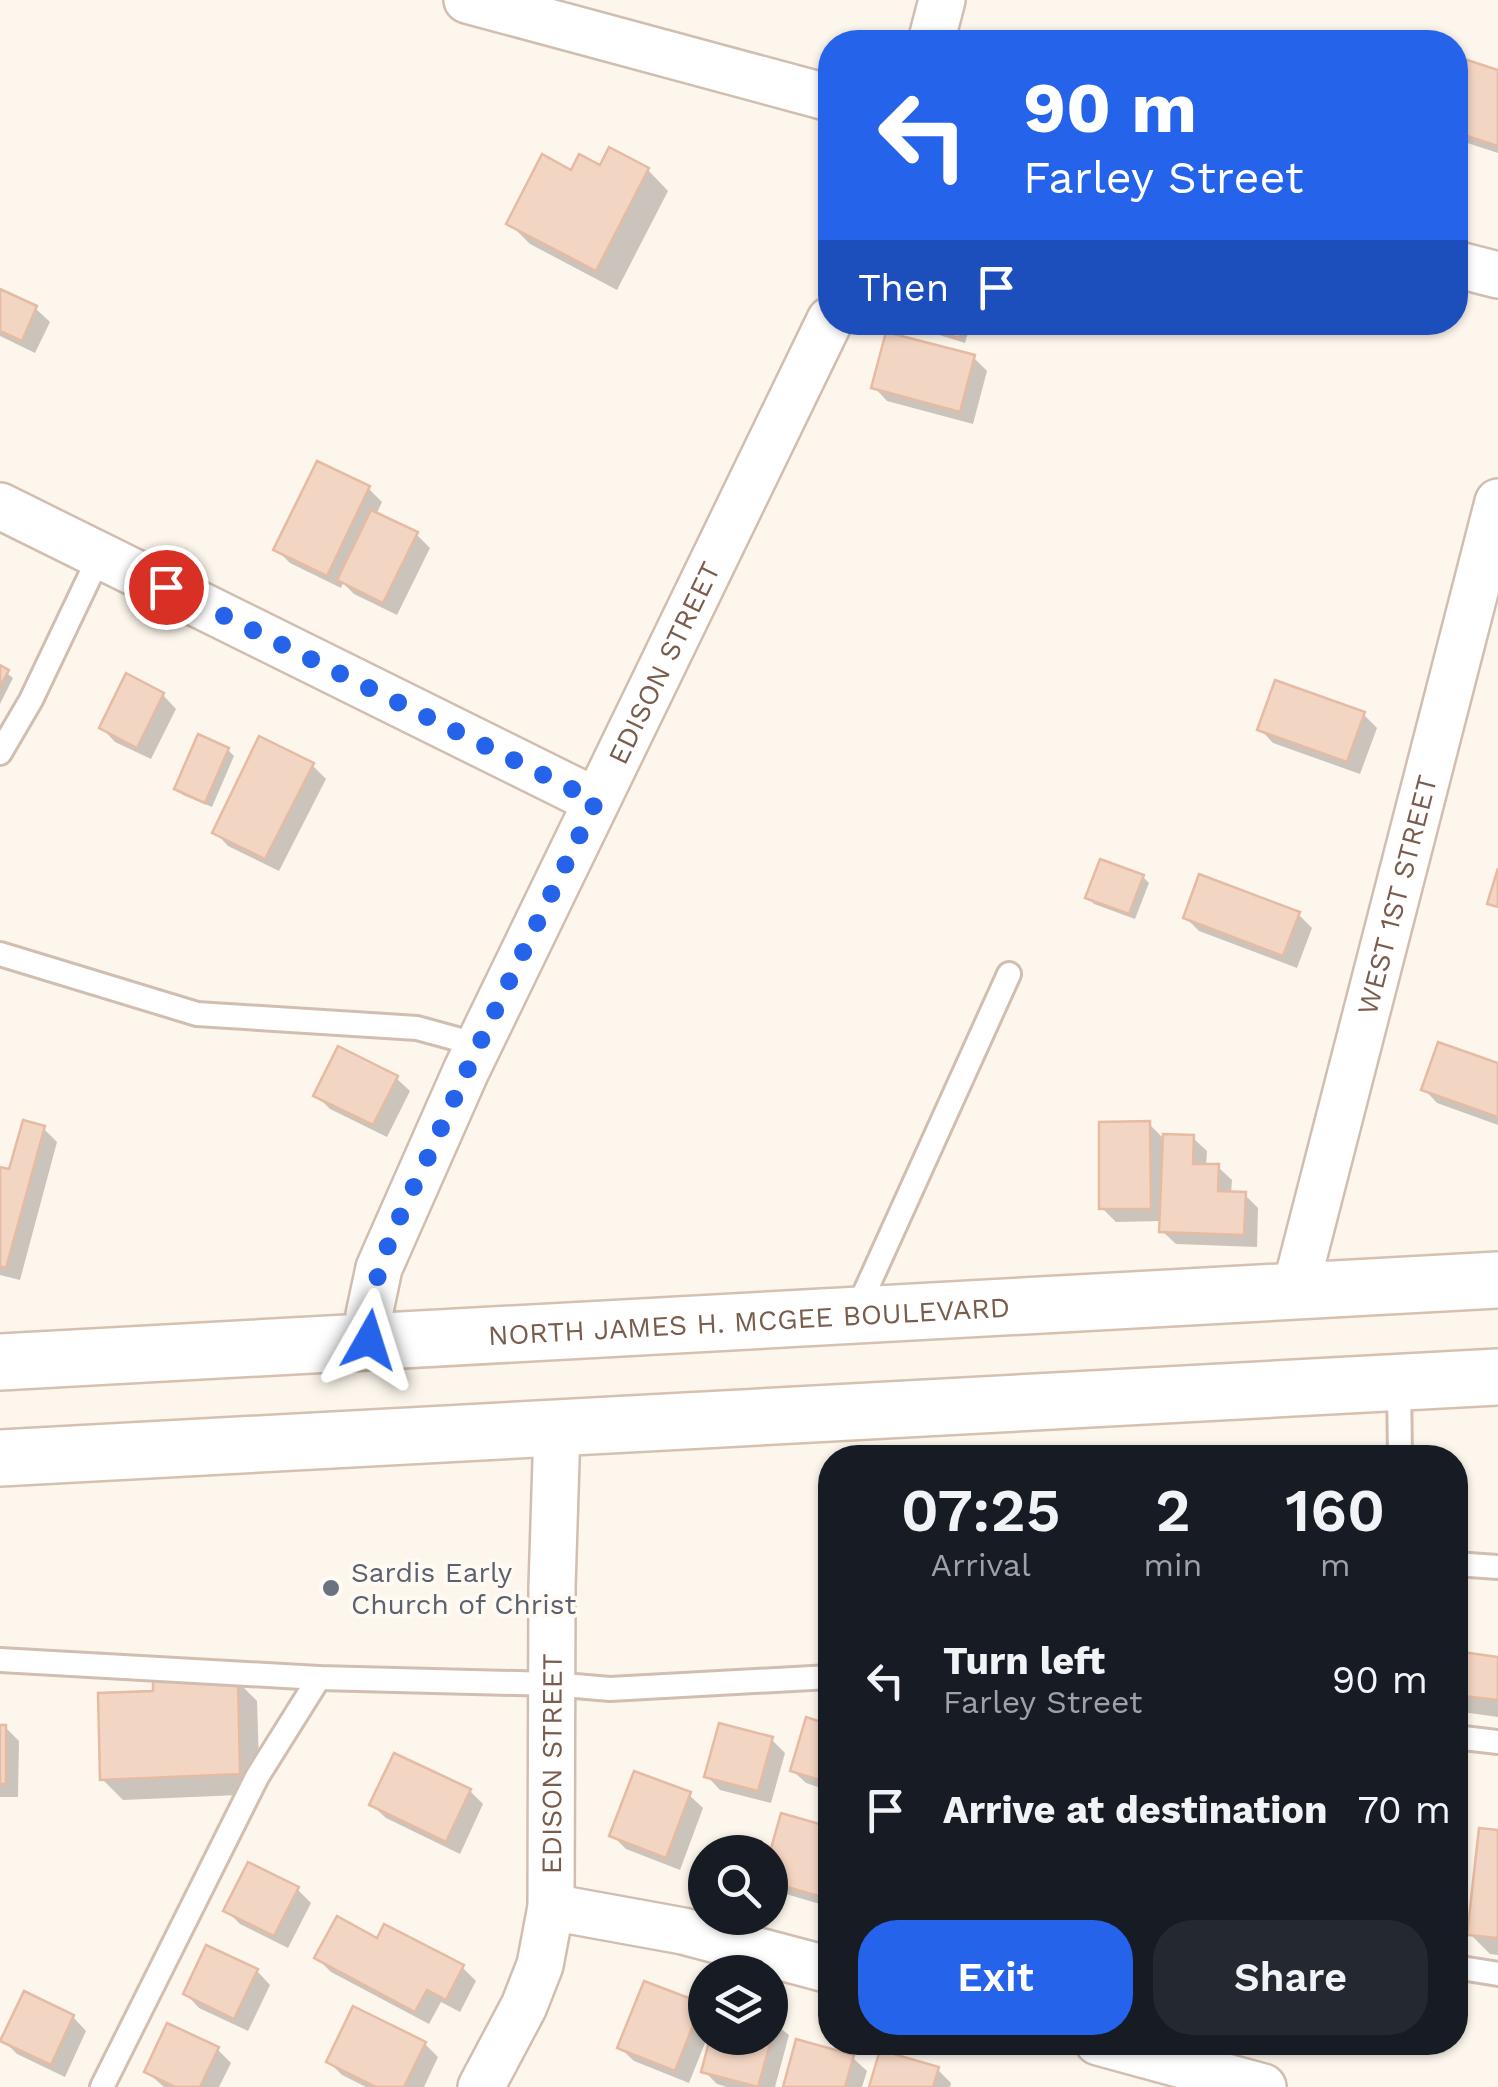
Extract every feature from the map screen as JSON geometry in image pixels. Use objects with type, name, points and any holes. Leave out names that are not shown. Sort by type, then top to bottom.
[{"type":"main road","name":"NORTH JAMES H. MCGEE BOULEVARD","points":[[0,1362],[1498,1280]]},
{"type":"main road","points":[[0,1458],[1498,1377]]},
{"type":"street","points":[[467,0],[818,95]]},
{"type":"street","points":[[934,30],[942,0]]},
{"type":"street","points":[[1468,267],[1498,275]]},
{"type":"street","name":"EDISON STREET","points":[[369,1340],[378,1268],[479,1045],[823,335]]},
{"type":"street","name":"WEST 1ST STREET","points":[[1295,1290],[1498,502]]},
{"type":"street","points":[[0,506],[596,801]]},
{"type":"street","name":"EDISON STREET","points":[[481,2087],[524,2006],[540,1965],[551,1907],[556,1429]]},
{"type":"street","points":[[551,1907],[683,1931],[818,1967]]},
{"type":"street","points":[[1167,2055],[1219,2081],[1264,2087]]},
{"type":"lane","points":[[0,753],[32,700],[100,555]]},
{"type":"lane","points":[[0,954],[197,1014],[417,1028],[479,1045]]},
{"type":"lane","points":[[855,1314],[1010,974]]},
{"type":"lane","points":[[1399,1383],[1400,1445]]},
{"type":"lane","points":[[1468,1565],[1498,1568]]},
{"type":"lane","points":[[0,1660],[319,1678],[552,1684],[610,1690],[818,1677]]},
{"type":"lane","points":[[102,2087],[258,1778],[319,1678]]},
{"type":"lane","points":[[1468,1739],[1498,1742]]},
{"type":"lane","points":[[1468,1969],[1498,1974]]},
{"type":"building","points":[[1468,60],[1498,70],[1498,146],[1468,136]]},
{"type":"building","points":[[609,147],[649,168],[596,271],[506,224],[542,154],[571,170],[579,154],[600,165]]},
{"type":"building","points":[[0,289],[37,306],[22,341],[0,331]]},
{"type":"building","points":[[885,335],[975,355],[960,412],[871,388]]},
{"type":"building","points":[[317,461],[370,486],[327,576],[273,550]]},
{"type":"building","points":[[371,510],[418,532],[383,603],[337,580]]},
{"type":"building","points":[[0,665],[9,670],[0,687]]},
{"type":"building","points":[[126,673],[164,693],[137,748],[99,728]]},
{"type":"building","points":[[1275,680],[1365,712],[1347,762],[1257,730]]},
{"type":"building","points":[[198,734],[229,748],[205,803],[174,789]]},
{"type":"building","points":[[259,736],[314,763],[265,859],[212,833]]},
{"type":"building","points":[[1100,859],[1144,875],[1129,914],[1085,898]]},
{"type":"building","points":[[1498,868],[1498,907],[1487,904]]},
{"type":"building","points":[[1199,874],[1300,912],[1283,956],[1183,918]]},
{"type":"building","points":[[1438,1042],[1498,1063],[1498,1117],[1421,1090]]},
{"type":"building","points":[[338,1046],[398,1076],[373,1125],[313,1096]]},
{"type":"building","points":[[23,1120],[45,1126],[6,1268],[0,1266],[0,1167],[9,1169]]},
{"type":"building","points":[[1150,1121],[1151,1209],[1099,1209],[1099,1122]]},
{"type":"building","points":[[1163,1134],[1194,1135],[1193,1164],[1219,1164],[1218,1191],[1246,1192],[1244,1235],[1159,1232]]},
{"type":"building","points":[[1468,1653],[1498,1657],[1498,1700],[1468,1697]]},
{"type":"building","points":[[238,1678],[240,1774],[100,1780],[98,1693],[153,1691],[153,1681]]},
{"type":"building","points":[[806,1717],[818,1721],[818,1779],[790,1771]]},
{"type":"building","points":[[719,1723],[773,1737],[758,1791],[704,1777]]},
{"type":"building","points":[[0,1725],[6,1725],[6,1784],[0,1784]]},
{"type":"building","points":[[394,1753],[471,1789],[446,1842],[369,1805]]},
{"type":"building","points":[[634,1771],[691,1792],[666,1858],[609,1836]]},
{"type":"building","points":[[781,1813],[818,1824],[818,1896],[788,1887],[788,1835],[775,1835]]},
{"type":"building","points":[[1479,1828],[1498,1830],[1498,1938],[1468,1935]]},
{"type":"building","points":[[248,1862],[299,1887],[274,1936],[223,1911]]},
{"type":"building","points":[[337,1916],[377,1938],[384,1924],[464,1965],[446,2000],[427,1990],[415,2012],[314,1958]]},
{"type":"building","points":[[206,1945],[258,1969],[234,2019],[183,1994]]},
{"type":"building","points":[[644,1981],[688,1998],[688,2038],[675,2071],[617,2048]]},
{"type":"building","points":[[24,1991],[74,2015],[51,2065],[0,2041]]},
{"type":"building","points":[[353,2006],[426,2042],[404,2087],[376,2087],[326,2062]]},
{"type":"building","points":[[167,2023],[219,2047],[200,2087],[175,2087],[144,2072]]},
{"type":"building","points":[[796,2039],[818,2045],[818,2055],[854,2055],[845,2087],[783,2087]]},
{"type":"building","points":[[706,2055],[767,2055],[758,2087],[701,2072]]},
{"type":"building","points":[[879,2055],[897,2055],[939,2067],[933,2087],[869,2087]]},
{"type":"place","name":"Sardis Early Church of Christ","points":[[331,1588]]},
{"type":"route","points":[[166,587],[596,801],[466,1071],[378,1268],[369,1340]]}]
